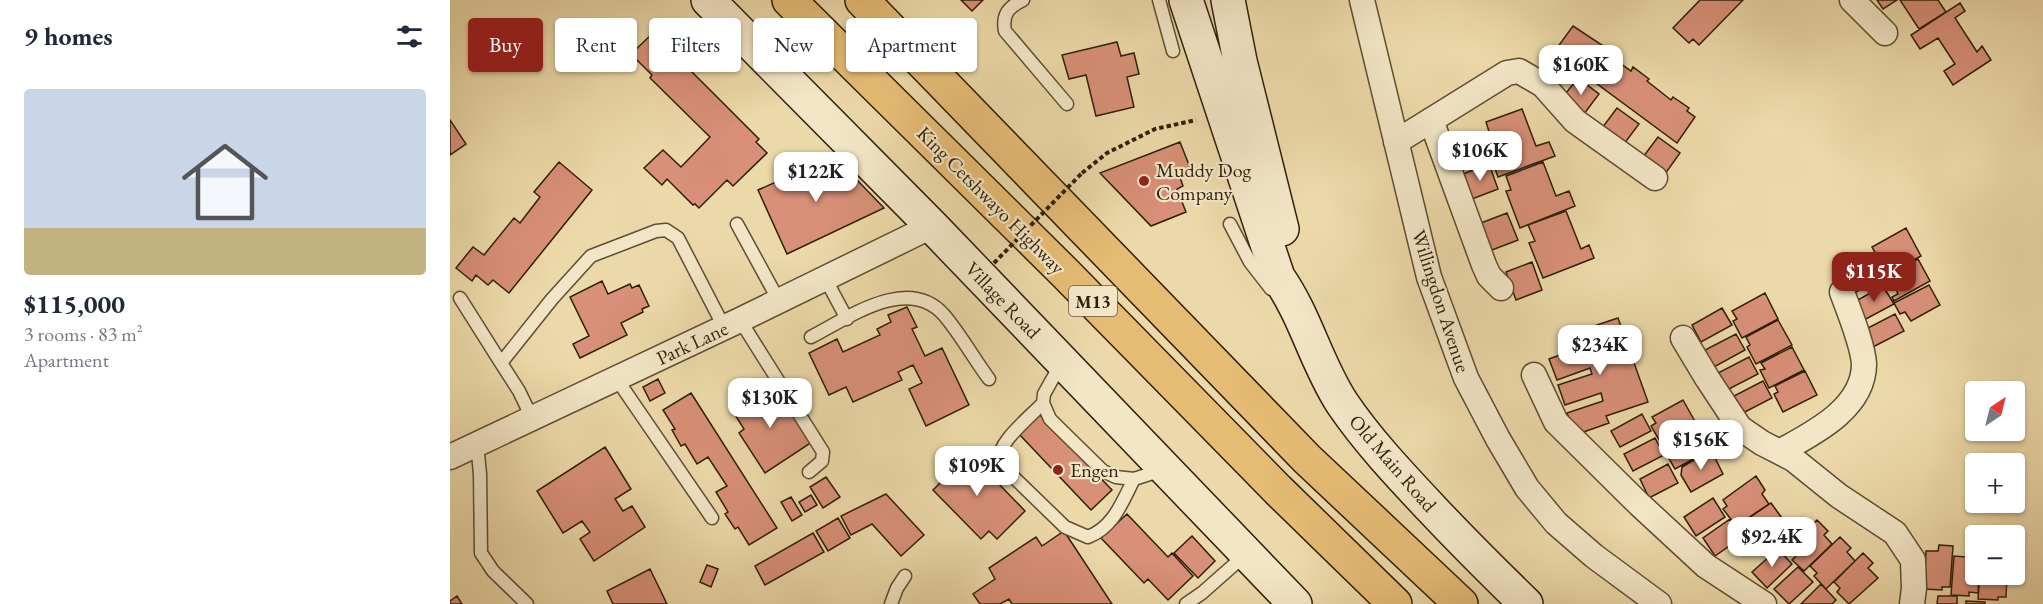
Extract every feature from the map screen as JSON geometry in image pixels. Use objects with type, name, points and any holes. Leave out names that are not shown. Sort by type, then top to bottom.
[{"type":"highway","name":"King Cetshwayo Highway","points":[[789,0],[1057,264],[1278,490],[1395,604]]},
{"type":"highway","name":"M13","points":[[862,0],[880,18]]},
{"type":"highway","points":[[884,0],[896,18]]},
{"type":"highway","name":"M13","points":[[934,72],[1307,459],[1461,604]]},
{"type":"main road","name":"Village Road","points":[[708,0],[933,226],[1295,604]]},
{"type":"main road","name":"Old Main Road","points":[[1186,0],[1278,277],[1297,308],[1324,370],[1342,402],[1393,468],[1487,567],[1526,604]]},
{"type":"main road","name":"Old Main Road","points":[[1228,0],[1240,61],[1283,232],[1297,308]]},
{"type":"street","name":"Willingdon Avenue","points":[[1362,0],[1429,277],[1466,378],[1527,488],[1556,523],[1594,556],[1659,604]]},
{"type":"street","points":[[1852,0],[1885,33]]},
{"type":"street","points":[[1396,142],[1507,73],[1519,71],[1543,86],[1581,126],[1655,178]]},
{"type":"street","points":[[1431,120],[1484,265],[1489,276],[1501,288]]},
{"type":"street","name":"Park Lane","points":[[450,457],[933,226]]},
{"type":"street","points":[[1781,452],[1824,427],[1850,401],[1862,380],[1864,362],[1842,292]]},
{"type":"street","points":[[1683,338],[1740,428],[1762,443],[1781,452],[1839,496],[1895,532],[1913,560],[1912,604]]},
{"type":"street","points":[[1534,375],[1556,422],[1706,566],[1764,604]]},
{"type":"lane","points":[[1023,0],[1008,11],[1003,20],[1005,32],[1067,104]]},
{"type":"lane","points":[[1159,0],[1173,51]]},
{"type":"lane","points":[[737,224],[778,301]]},
{"type":"lane","points":[[1230,224],[1250,262],[1264,281],[1281,300],[1297,308]]},
{"type":"lane","points":[[501,363],[552,299],[591,256],[656,231],[666,231],[678,238],[732,324],[823,452],[822,461],[809,472]]},
{"type":"lane","points":[[825,278],[847,319]]},
{"type":"lane","points":[[460,298],[519,390],[532,418]]},
{"type":"lane","points":[[811,337],[887,300],[911,298],[925,301],[944,314],[989,380]]},
{"type":"lane","points":[[1062,362],[1044,394],[1043,403],[1050,419],[1103,471],[1116,477],[1134,478],[1166,469]]},
{"type":"lane","points":[[616,378],[712,519]]},
{"type":"lane","points":[[1043,403],[1004,444],[998,458],[999,463],[1065,527],[1088,537],[1096,534],[1107,526],[1117,513],[1134,478]]},
{"type":"lane","points":[[477,444],[480,474],[481,553],[493,571],[527,604]]},
{"type":"lane","points":[[1186,604],[1247,554]]},
{"type":"lane","points":[[891,604],[905,576]]},
{"type":"path","points":[[994,263],[1082,173],[1107,153],[1155,129],[1196,120]]},
{"type":"building","points":[[961,0],[983,0],[972,11]]},
{"type":"building","points":[[1700,0],[1743,0],[1699,45],[1693,39],[1689,43],[1673,28]]},
{"type":"building","points":[[1877,0],[1897,0],[1883,9]]},
{"type":"building","points":[[1900,0],[1938,0],[1946,12],[1919,29]]},
{"type":"building","points":[[1960,3],[1965,11],[1955,18],[1977,52],[1982,46],[1991,60],[1953,85],[1944,71],[1955,64],[1938,38],[1920,49],[1911,35]]},
{"type":"building","points":[[1573,26],[1608,49],[1605,52],[1631,71],[1633,67],[1649,79],[1647,81],[1671,100],[1673,97],[1689,108],[1687,111],[1695,117],[1677,143],[1554,52]]},
{"type":"building","points":[[649,37],[649,72],[637,60],[637,48]]},
{"type":"building","points":[[1117,42],[1121,56],[1134,53],[1139,74],[1127,77],[1134,107],[1096,116],[1086,75],[1069,79],[1062,55]]},
{"type":"building","points":[[649,72],[692,72],[759,139],[756,142],[767,153],[733,186],[727,180],[699,208],[693,205],[667,179],[662,185],[644,168],[663,150],[681,167],[710,137],[650,78],[652,75]]},
{"type":"building","points":[[1578,78],[1599,94],[1584,114],[1562,98]]},
{"type":"building","points":[[1617,108],[1639,124],[1624,144],[1602,128]]},
{"type":"building","points":[[1522,109],[1536,146],[1549,142],[1555,156],[1498,177],[1485,140],[1491,138],[1486,122]]},
{"type":"building","points":[[450,120],[466,144],[450,155]]},
{"type":"building","points":[[1658,137],[1680,153],[1665,174],[1643,157]]},
{"type":"building","name":"Muddy Dog Company","points":[[1180,142],[1191,170],[1179,175],[1183,186],[1177,189],[1186,212],[1151,226],[1100,173]]},
{"type":"building","points":[[834,156],[884,208],[787,254],[758,190]]},
{"type":"building","points":[[559,162],[592,190],[509,293],[493,280],[488,285],[476,275],[472,281],[456,268],[473,247],[484,255],[514,218],[520,223],[540,197],[534,192]]},
{"type":"building","points":[[1543,162],[1556,196],[1569,191],[1575,206],[1520,228],[1506,191],[1511,190],[1506,176]]},
{"type":"building","points":[[1489,164],[1498,189],[1472,199],[1463,174]]},
{"type":"building","points":[[1566,211],[1581,249],[1589,245],[1594,258],[1543,278],[1529,243],[1535,241],[1528,225]]},
{"type":"building","points":[[1507,213],[1518,240],[1492,250],[1481,223]]},
{"type":"building","points":[[1906,228],[1921,256],[1884,277],[1880,270],[1886,267],[1883,262],[1881,263],[1872,247]]},
{"type":"building","points":[[1918,259],[1930,281],[1894,301],[1892,297],[1898,294],[1895,287],[1890,288],[1884,277]]},
{"type":"building","points":[[1874,260],[1883,278],[1852,294],[1843,276]]},
{"type":"building","points":[[1532,262],[1542,290],[1516,300],[1506,272]]},
{"type":"building","points":[[602,281],[608,294],[630,284],[632,288],[639,285],[649,306],[642,309],[643,312],[621,323],[627,335],[580,358],[573,344],[589,336],[570,297]]},
{"type":"building","points":[[1929,285],[1940,305],[1911,321],[1905,312],[1900,314],[1894,303]]},
{"type":"building","points":[[1883,286],[1894,304],[1864,320],[1854,302]]},
{"type":"building","points":[[1765,293],[1778,319],[1742,338],[1733,321],[1737,319],[1732,311]]},
{"type":"building","points":[[907,307],[917,327],[912,329],[925,356],[942,348],[969,405],[926,426],[909,389],[922,383],[913,365],[898,372],[902,380],[853,402],[846,387],[829,395],[809,353],[837,339],[843,352],[880,335],[877,329],[891,322],[888,315]]},
{"type":"building","points":[[1722,308],[1732,325],[1701,342],[1692,325]]},
{"type":"building","points":[[1895,314],[1904,331],[1873,347],[1864,330]]},
{"type":"building","points":[[1618,318],[1648,402],[1606,416],[1609,423],[1575,435],[1567,413],[1603,401],[1601,393],[1565,405],[1558,385],[1592,374],[1590,368],[1557,380],[1549,359],[1585,346],[1579,331]]},
{"type":"building","points":[[1778,320],[1792,345],[1756,364],[1747,347],[1750,345],[1746,337]]},
{"type":"building","points":[[1736,334],[1745,350],[1714,367],[1705,350]]},
{"type":"building","points":[[1792,347],[1804,370],[1769,388],[1760,370],[1765,369],[1761,363]]},
{"type":"building","points":[[1749,357],[1758,374],[1727,390],[1718,373]]},
{"type":"building","points":[[1805,371],[1817,395],[1783,412],[1774,394],[1778,392],[1775,386]]},
{"type":"building","points":[[658,379],[665,393],[650,401],[643,387]]},
{"type":"building","points":[[1763,381],[1772,398],[1741,414],[1732,397]]},
{"type":"building","points":[[768,386],[780,405],[785,402],[812,442],[765,473],[739,433],[744,429],[732,410]]},
{"type":"building","points":[[691,393],[777,528],[749,545],[738,527],[735,529],[725,514],[728,512],[716,492],[727,486],[708,457],[697,464],[685,444],[681,446],[672,430],[675,429],[663,410]]},
{"type":"building","points":[[1683,400],[1697,425],[1662,445],[1651,426],[1656,423],[1652,417]]},
{"type":"building","points":[[1039,414],[1112,490],[1091,510],[1019,434]]},
{"type":"building","points":[[1642,414],[1651,431],[1620,447],[1611,431]]},
{"type":"building","points":[[1698,426],[1710,450],[1675,469],[1665,452],[1667,444]]},
{"type":"building","points":[[1655,438],[1664,455],[1633,471],[1624,454]]},
{"type":"building","points":[[605,447],[631,489],[615,499],[623,511],[632,506],[645,527],[594,561],[580,539],[590,532],[582,521],[563,533],[537,491]]},
{"type":"building","points":[[966,450],[1025,511],[997,539],[989,531],[981,539],[933,490],[941,482],[937,478]]},
{"type":"building","points":[[1711,450],[1723,474],[1691,492],[1681,475],[1682,467]]},
{"type":"building","points":[[1668,464],[1678,483],[1649,498],[1640,479]]},
{"type":"building","points":[[1756,476],[1765,490],[1762,494],[1769,504],[1736,526],[1723,509],[1727,506],[1723,500]]},
{"type":"building","points":[[826,477],[840,497],[823,508],[810,487]]},
{"type":"building","points":[[886,494],[924,535],[901,556],[872,524],[851,535],[841,516]]},
{"type":"building","points":[[811,495],[817,505],[805,512],[799,502]]},
{"type":"building","points":[[791,497],[802,515],[792,521],[781,502]]},
{"type":"building","points":[[1713,498],[1725,517],[1696,536],[1684,517]]},
{"type":"building","points":[[1771,503],[1787,525],[1756,547],[1744,530],[1748,528],[1743,522]]},
{"type":"building","points":[[1127,514],[1168,557],[1172,553],[1193,576],[1168,600],[1148,579],[1144,583],[1101,538]]},
{"type":"building","points":[[838,518],[850,538],[828,551],[816,531]]},
{"type":"building","points":[[1730,519],[1742,537],[1715,556],[1703,538]]},
{"type":"building","points":[[1817,520],[1828,531],[1824,535],[1832,544],[1804,571],[1792,560],[1796,556],[1788,547]]},
{"type":"building","points":[[1064,531],[1112,604],[1012,604],[1009,599],[1000,604],[980,604],[973,594],[995,579],[989,568],[1036,537],[1042,546]]},
{"type":"building","points":[[813,533],[824,552],[765,585],[755,566]]},
{"type":"building","points":[[1192,536],[1215,561],[1198,578],[1174,553]]},
{"type":"building","points":[[1840,537],[1851,548],[1847,552],[1855,561],[1826,589],[1814,576],[1817,573],[1810,566]]},
{"type":"building","points":[[1939,545],[1953,546],[1950,587],[1942,587],[1942,590],[1924,589],[1926,551],[1938,551]]},
{"type":"building","points":[[1778,549],[1792,564],[1767,588],[1752,572]]},
{"type":"building","points":[[1863,553],[1873,563],[1868,568],[1878,578],[1849,604],[1837,592],[1840,588],[1834,582]]},
{"type":"building","points":[[1954,556],[1965,557],[1965,585],[1978,585],[1978,593],[1969,592],[1969,596],[1951,595]]},
{"type":"building","points":[[707,565],[718,569],[711,587],[700,582]]},
{"type":"building","points":[[1798,567],[1813,582],[1789,604],[1774,589]]},
{"type":"building","points":[[650,569],[667,604],[613,604],[607,591]]},
{"type":"building","points":[[1821,584],[1836,600],[1832,604],[1801,604]]},
{"type":"building","points":[[1979,585],[2007,585],[2006,597],[1998,597],[1998,600],[1978,599]]},
{"type":"building","points":[[457,596],[462,604],[450,604],[450,601]]},
{"type":"building","points":[[1938,596],[1957,596],[1957,604],[1937,604]]},
{"type":"building","points":[[1966,601],[1985,602],[1985,604],[1966,604]]},
{"type":"place","name":"Muddy Dog Company","points":[[1144,181]]},
{"type":"place","name":"Engen","points":[[1058,470]]}]
